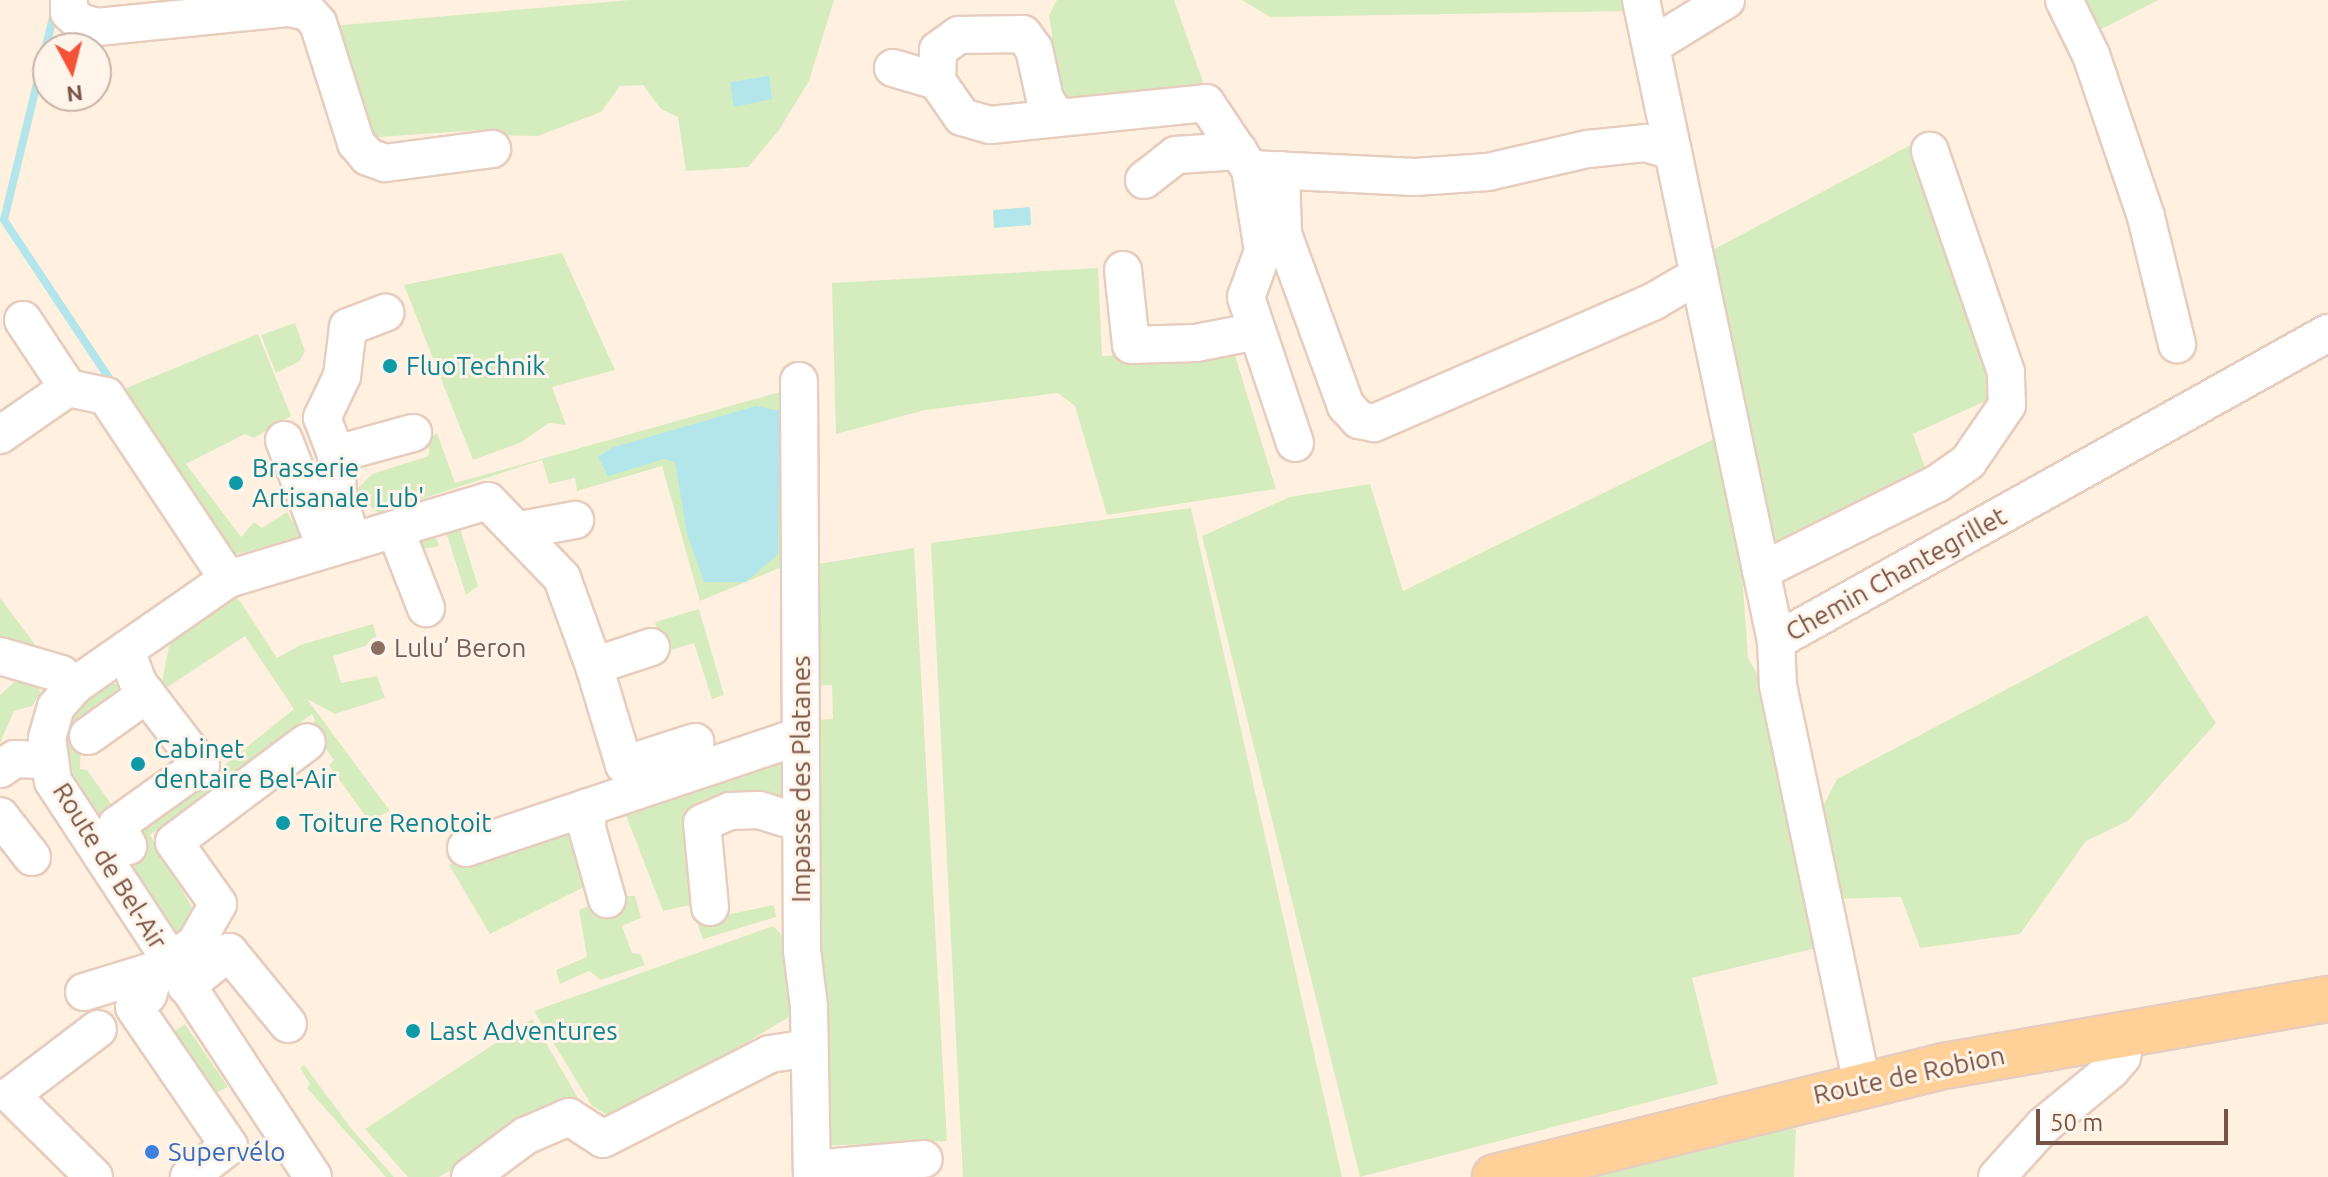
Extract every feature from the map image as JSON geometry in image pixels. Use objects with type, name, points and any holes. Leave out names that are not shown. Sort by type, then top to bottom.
[{"type":"main road","name":"Route de Robion","points":[[1495,1177],[1862,1084],[2328,999]]},
{"type":"street","points":[[69,0],[69,12],[80,22],[97,27],[289,8],[308,12],[318,23],[356,143],[368,157],[385,163],[492,149]]},
{"type":"street","points":[[1641,0],[1776,641]]},
{"type":"street","points":[[1651,46],[1726,0]]},
{"type":"street","points":[[2064,0],[2091,55],[2146,217],[2177,344]]},
{"type":"street","points":[[1056,116],[1045,99],[1034,49],[1023,34],[959,35],[938,50],[937,81],[962,117],[990,125],[1206,103],[1257,163],[1346,406],[1359,420],[1374,423],[1654,301],[1699,275]]},
{"type":"street","points":[[893,68],[937,81]]},
{"type":"street","points":[[1144,180],[1176,155],[1415,177],[1488,172],[1588,149],[1645,143],[1673,151]]},
{"type":"street","points":[[1761,571],[1938,483],[1968,462],[2007,405],[2006,372],[1930,151]]},
{"type":"street","points":[[1257,163],[1263,251],[1246,297],[1295,443]]},
{"type":"street","points":[[1123,270],[1131,345],[1196,343],[1257,331]]},
{"type":"street","points":[[339,545],[336,454],[322,418],[342,376],[348,327],[385,313]]},
{"type":"street","points":[[23,320],[68,388],[106,396],[228,579]]},
{"type":"street","name":"Chemin Chantegrillet","points":[[1862,1084],[1778,685],[1776,641],[2328,333]]},
{"type":"street","name":"Impasse des Platanes","points":[[799,381],[802,950],[810,1048],[812,1173]]},
{"type":"street","points":[[0,435],[68,388]]},
{"type":"street","points":[[336,454],[413,433]]},
{"type":"street","points":[[284,440],[339,545]]},
{"type":"street","name":"Route de Bel-Air","points":[[313,1177],[170,972],[53,781],[47,738],[56,707],[74,686],[228,579],[488,501],[520,530]]},
{"type":"street","points":[[520,530],[575,520]]},
{"type":"street","points":[[395,529],[426,608]]},
{"type":"street","points":[[520,530],[562,578],[594,666],[624,765],[695,742]]},
{"type":"street","points":[[594,666],[651,647]]},
{"type":"street","points":[[126,650],[147,694],[201,765],[117,825],[128,846]]},
{"type":"street","points":[[0,656],[61,674],[74,686]]},
{"type":"street","points":[[88,736],[147,694]]},
{"type":"street","points":[[466,848],[785,741],[801,744]]},
{"type":"street","points":[[189,1177],[229,1146],[134,1007],[195,944],[218,904],[174,842],[307,742]]},
{"type":"street","points":[[0,769],[15,759],[49,760]]},
{"type":"street","points":[[588,807],[587,828],[607,899]]},
{"type":"street","points":[[710,907],[702,823],[730,811],[759,810],[801,823]]},
{"type":"street","points":[[0,816],[32,857]]},
{"type":"street","points":[[84,992],[170,972],[229,952],[288,1024]]},
{"type":"street","points":[[94,1177],[11,1095],[98,1029]]},
{"type":"street","points":[[1997,1177],[2043,1126],[2077,1103],[2111,1070],[2122,1057],[2126,1034]]},
{"type":"street","points":[[470,1177],[525,1136],[569,1117],[603,1139],[770,1054],[810,1048]]},
{"type":"street","points":[[812,1173],[924,1159]]},
{"type":"green space","points":[[630,0],[834,0],[809,81],[779,130],[748,167],[686,171],[678,117],[661,109],[643,85],[620,86],[601,112],[538,136],[498,135],[493,129],[366,138],[331,26]]},
{"type":"green space","points":[[1057,0],[1174,0],[1203,82],[1182,95],[1070,108],[1057,71],[1049,15]]},
{"type":"green space","points":[[1242,0],[1632,0],[1635,11],[1270,17]]},
{"type":"green space","points":[[2080,0],[2158,0],[2094,33]]},
{"type":"green space","points":[[1920,140],[2003,393],[1913,434],[1929,479],[1767,555],[1703,255]]},
{"type":"green space","points":[[562,253],[615,370],[552,387],[566,425],[549,423],[520,443],[473,460],[404,285]]},
{"type":"green space","points":[[1098,268],[1102,356],[1233,349],[1276,489],[1107,515],[1075,406],[1058,393],[925,410],[836,434],[832,283]]},
{"type":"green space","points":[[295,323],[305,351],[300,361],[276,373],[261,335]]},
{"type":"green space","points":[[258,334],[291,416],[254,438],[245,434],[186,464],[241,537],[254,522],[262,528],[287,512],[293,522],[304,519],[309,540],[225,556],[109,395]]},
{"type":"green space","points":[[787,390],[794,562],[700,601],[662,466],[577,491],[575,478],[549,484],[542,460],[378,513],[366,502],[373,494],[363,496],[356,490],[372,474],[429,456],[429,439],[437,433],[455,483]]},
{"type":"green space","points":[[1722,435],[1739,529],[1748,658],[1772,700],[1821,947],[1692,978],[1718,1084],[1360,1177],[1202,536],[1290,497],[1370,484],[1403,591]]},
{"type":"green space","points":[[1191,508],[1342,1177],[963,1177],[931,543]]},
{"type":"green space","points":[[457,519],[478,586],[466,595],[445,529],[435,534],[439,546],[414,551],[426,532]]},
{"type":"green space","points":[[914,548],[947,1141],[817,1146],[813,720],[833,719],[832,685],[812,686],[807,566]]},
{"type":"green space","points":[[236,595],[277,658],[300,645],[373,624],[378,642],[333,656],[341,683],[377,676],[385,698],[335,714],[307,699],[390,811],[371,820],[364,814],[329,765],[334,760],[310,727],[315,720],[312,714],[150,835],[194,911],[189,935],[169,931],[124,859],[143,840],[138,822],[213,766],[222,779],[222,767],[294,709],[245,636],[160,692],[170,641]]},
{"type":"green space","points":[[0,598],[43,655],[0,642]]},
{"type":"green space","points":[[699,609],[724,695],[712,699],[694,643],[665,652],[655,622]]},
{"type":"green space","points":[[2147,615],[2216,723],[2128,821],[2086,841],[2020,934],[1920,948],[1901,897],[1837,899],[1819,814],[1837,779]]},
{"type":"green space","points":[[25,672],[41,692],[32,706],[14,711],[0,743],[0,695]]},
{"type":"green space","points":[[108,683],[132,686],[81,735],[80,769],[87,770],[117,812],[102,822],[69,766],[65,744],[71,720],[85,700]]},
{"type":"green space","points":[[779,754],[787,762],[788,809],[689,816],[707,919],[774,905],[776,917],[703,939],[691,905],[663,911],[622,805]]},
{"type":"green space","points":[[565,822],[594,882],[490,934],[449,865],[531,829]]},
{"type":"green space","points":[[615,896],[635,896],[641,918],[622,926],[632,953],[640,954],[645,965],[601,980],[589,971],[560,984],[556,970],[587,957],[579,910]]},
{"type":"green space","points":[[773,926],[781,934],[793,935],[799,1011],[617,1120],[592,1106],[534,1011]]},
{"type":"green space","points":[[532,1019],[578,1098],[439,1177],[408,1177],[365,1129]]},
{"type":"green space","points":[[185,1024],[228,1087],[214,1094],[174,1032]]},
{"type":"green space","points":[[304,1065],[351,1128],[394,1177],[386,1177],[307,1088],[310,1084],[300,1068]]},
{"type":"green space","points":[[1759,1129],[1796,1129],[1794,1177],[1596,1177]]},
{"type":"water","points":[[769,76],[772,99],[734,107],[730,82]]},
{"type":"water","points":[[1030,207],[1031,225],[994,228],[993,210]]},
{"type":"water","points":[[756,406],[780,411],[778,554],[746,582],[704,582],[687,533],[675,462],[664,459],[608,476],[598,457],[611,448]]},
{"type":"waterway","points":[[55,9],[4,220],[111,381]]},
{"type":"place","name":"FluoTechnik","points":[[390,366]]},
{"type":"place","name":"Brasserie Artisanale Lub'","points":[[236,483]]},
{"type":"place","name":"Lulu’ Beron","points":[[378,648]]},
{"type":"place","name":"Cabinet dentaire Bel-Air","points":[[138,764]]},
{"type":"place","name":"Toiture Renotoit","points":[[283,823]]},
{"type":"place","name":"Last Adventures","points":[[413,1031]]},
{"type":"place","name":"Supervélo","points":[[152,1152]]}]
